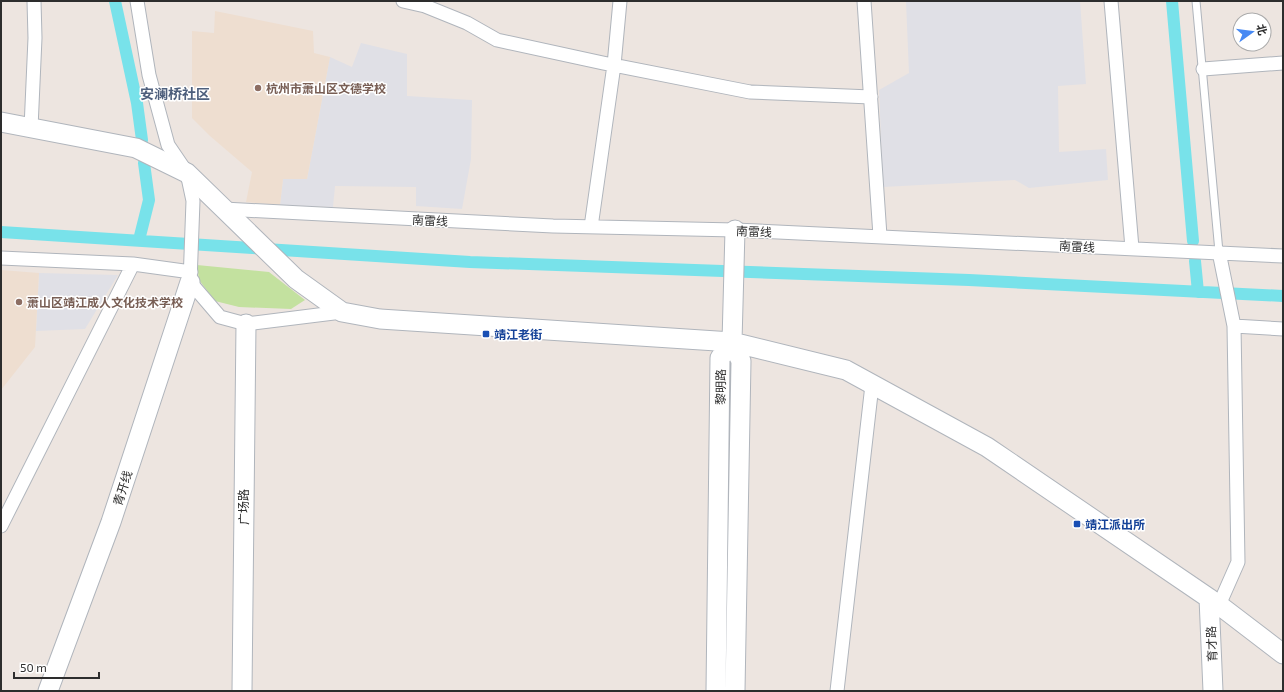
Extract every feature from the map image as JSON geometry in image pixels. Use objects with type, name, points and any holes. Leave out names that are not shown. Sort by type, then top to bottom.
[{"type":"main road","points":[[1,122],[136,148],[187,173],[291,274],[342,312],[380,319],[732,342],[846,370],[987,447],[1214,601],[1283,654]]},
{"type":"main road","points":[[732,342],[735,238]]},
{"type":"main road","name":"青开线","points":[[48,691],[111,522],[191,273]]},
{"type":"main road","name":"广场路","points":[[242,691],[246,324]]},
{"type":"main road","name":"黎明路","points":[[716,691],[720,358],[732,342],[741,361],[735,691]]},
{"type":"main road","name":"育才路","points":[[1213,691],[1214,601]]},
{"type":"street","points":[[31,128],[35,38],[34,1]]},
{"type":"street","points":[[136,1],[150,75],[168,145],[187,173],[193,201],[191,273],[220,317],[246,324],[342,312]]},
{"type":"street","points":[[403,1],[425,6],[468,23],[497,40],[614,65],[750,92],[871,97]]},
{"type":"street","points":[[591,227],[614,65],[620,1]]},
{"type":"street","points":[[864,1],[880,236]]},
{"type":"street","points":[[1111,1],[1132,248]]},
{"type":"street","points":[[1203,69],[1283,63]]},
{"type":"street","name":"南雷线","points":[[224,209],[591,227],[735,238],[880,236],[1283,256]]},
{"type":"street","points":[[1214,601],[1238,562],[1233,322],[1218,252]]},
{"type":"street","points":[[1,258],[133,264],[191,273]]},
{"type":"street","points":[[1,526],[133,264]]},
{"type":"street","points":[[1233,322],[1283,329]]},
{"type":"street","points":[[837,691],[872,384]]},
{"type":"lane","points":[[1196,1],[1218,252]]},
{"type":"shaded area","points":[[906,1],[1080,1],[1086,84],[1058,86],[1059,152],[1106,149],[1108,180],[1029,188],[1015,180],[883,187],[879,90],[909,73]]},
{"type":"shaded area","name":"杭州市萧山区文德学校","points":[[215,11],[313,31],[314,53],[330,57],[307,179],[283,179],[280,205],[246,202],[252,172],[210,136],[192,118],[192,31],[214,33]]},
{"type":"shaded area","points":[[361,43],[407,54],[407,96],[472,100],[471,159],[462,209],[416,206],[416,187],[335,186],[333,207],[280,205],[283,179],[307,179],[330,57],[352,67]]},
{"type":"shaded area","name":"萧山区靖江成人文化技术学校","points":[[1,270],[39,273],[35,347],[1,390]]},
{"type":"shaded area","points":[[39,273],[118,275],[85,329],[36,331]]},
{"type":"green space","points":[[197,265],[269,272],[305,300],[291,309],[239,307],[215,301],[199,280]]},
{"type":"waterway","points":[[115,1],[137,103],[142,140]]},
{"type":"waterway","points":[[1172,1],[1193,241]]},
{"type":"waterway","points":[[139,240],[149,200],[144,163]]},
{"type":"waterway","points":[[1,232],[470,262],[969,280],[1283,296]]},
{"type":"waterway","points":[[1195,261],[1198,292]]},
{"type":"place","name":"杭州市萧山区文德学校","points":[[258,88]]},
{"type":"place","name":"萧山区靖江成人文化技术学校","points":[[19,302]]},
{"type":"place","name":"靖江老街","points":[[486,334]]},
{"type":"place","name":"靖江派出所","points":[[1077,524]]},
{"type":"district","name":"安澜桥社区","points":[[175,93]]}]
